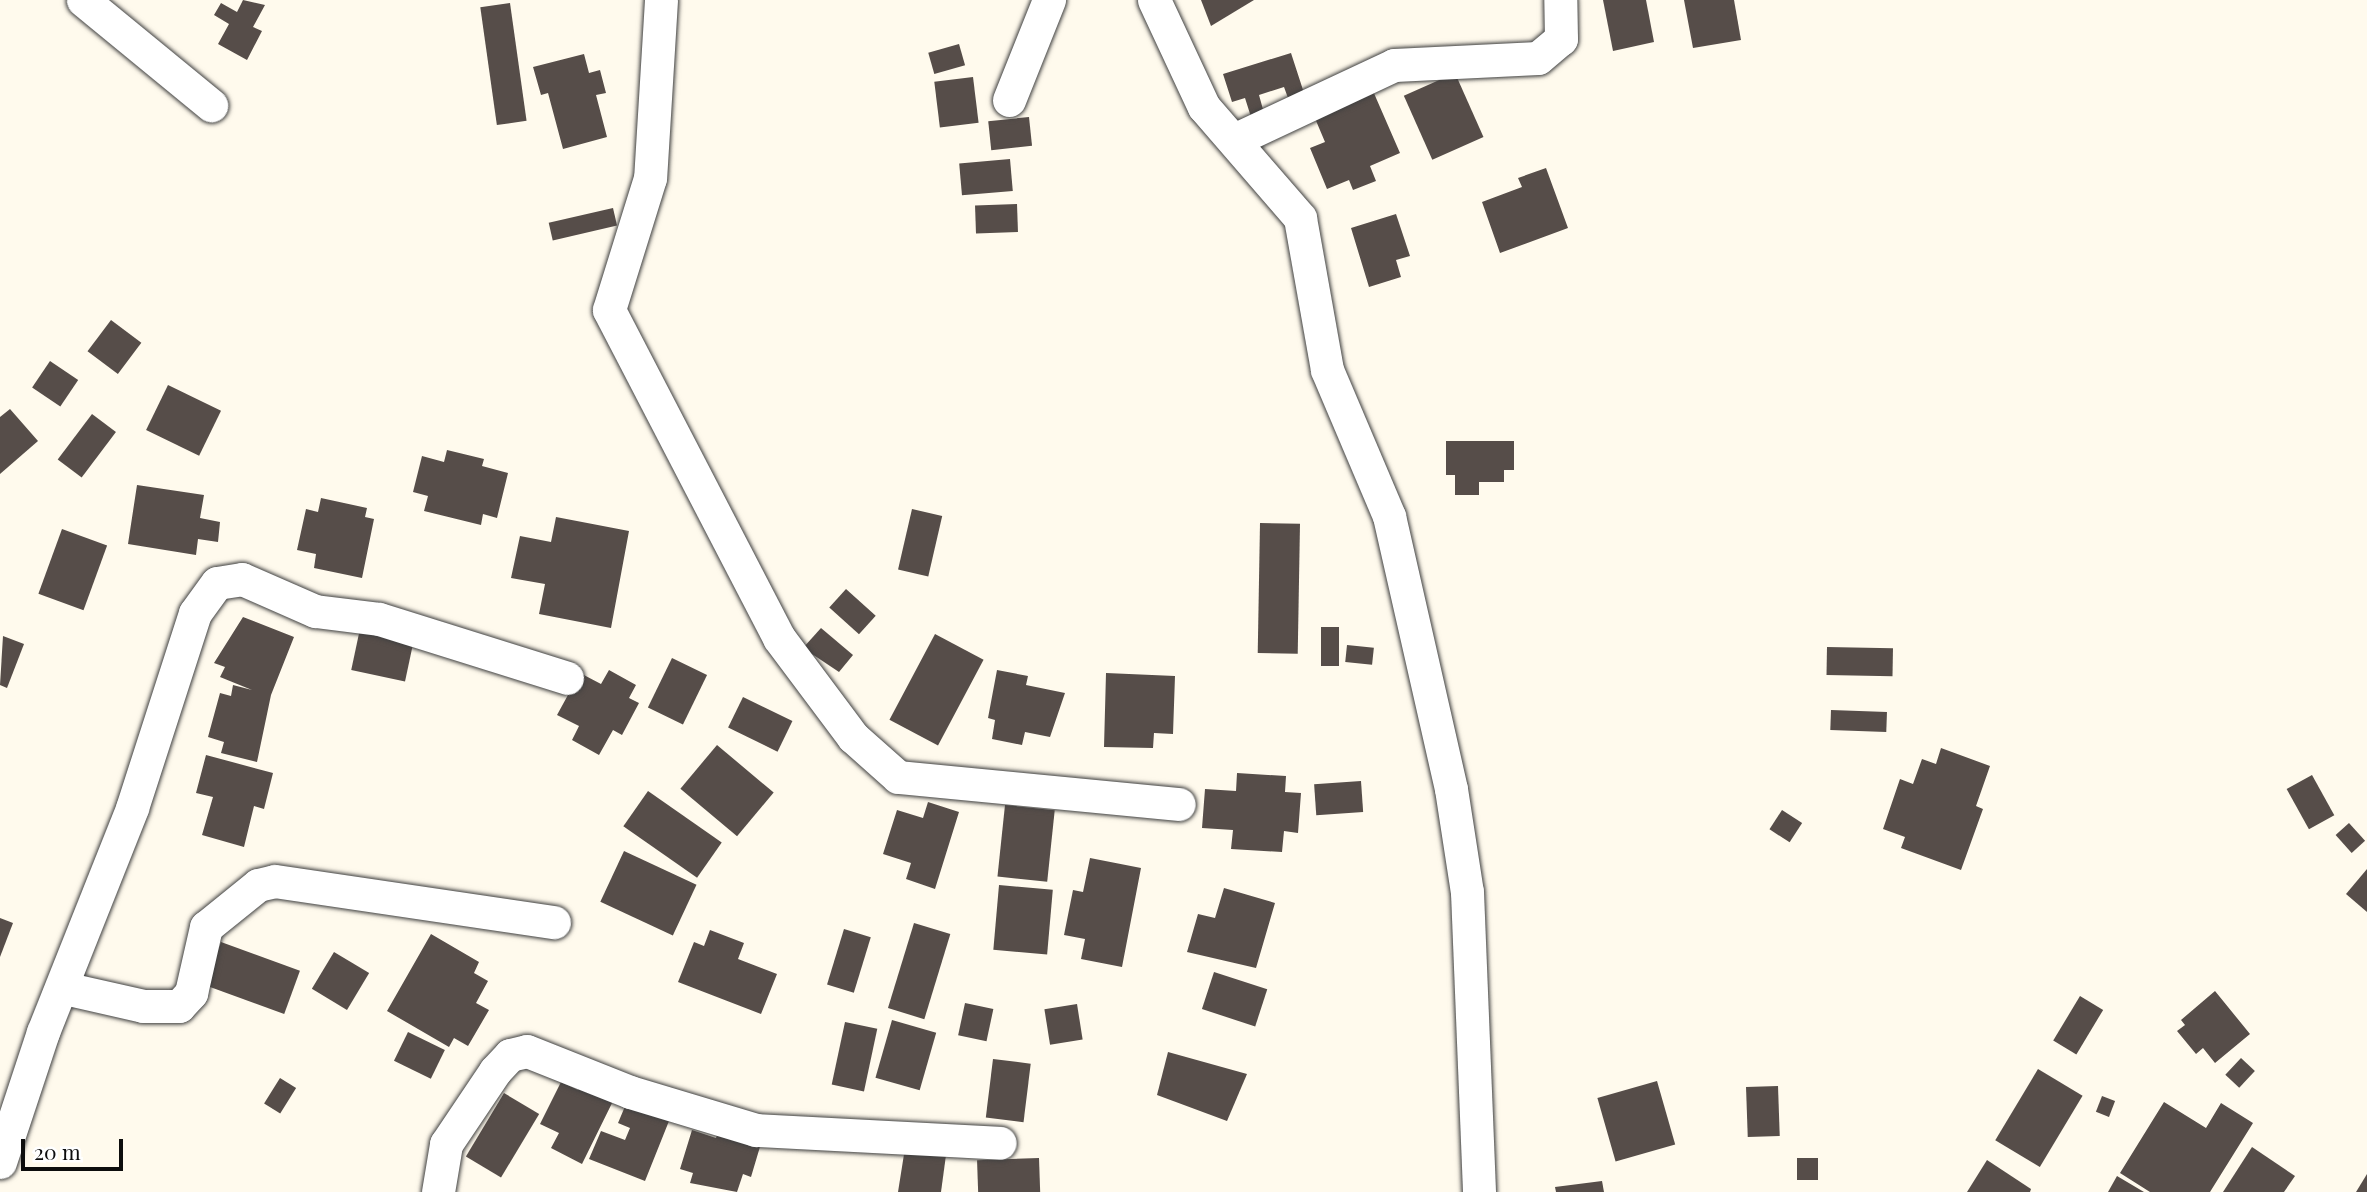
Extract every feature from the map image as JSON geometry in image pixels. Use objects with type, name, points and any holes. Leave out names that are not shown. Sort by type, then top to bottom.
[{"type":"street","points":[[83,0],[211,105]]},
{"type":"street","points":[[662,0],[650,178],[609,310],[779,638],[853,737],[898,777],[1179,804]]},
{"type":"street","points":[[1009,100],[1049,0]]},
{"type":"street","points":[[1154,0],[1204,107],[1300,218],[1327,370],[1389,516],[1451,789],[1467,892],[1479,1192]]},
{"type":"street","points":[[1234,140],[1394,65],[1538,58],[1561,39],[1560,0]]},
{"type":"street","points":[[0,1162],[170,701],[195,613],[217,583],[242,579],[315,611],[379,619],[567,678]]},
{"type":"street","points":[[64,988],[143,1006],[179,1006],[191,993],[206,926],[258,885],[275,881],[554,922]]},
{"type":"street","points":[[438,1192],[446,1144],[495,1071],[518,1051],[756,1130],[1000,1143]]},
{"type":"building","points":[[243,0],[265,5],[253,27],[262,31],[247,60],[218,44],[229,24],[214,15],[221,3],[237,12]]},
{"type":"building","points":[[1201,0],[1254,0],[1211,26]]},
{"type":"building","points":[[1603,0],[1646,0],[1654,42],[1613,51]]},
{"type":"building","points":[[1684,0],[1734,0],[1741,40],[1693,48]]},
{"type":"building","points":[[510,3],[527,121],[497,125],[480,7]]},
{"type":"building","points":[[959,44],[965,65],[934,74],[928,53]]},
{"type":"building","points":[[1291,53],[1304,93],[1288,98],[1284,87],[1259,95],[1264,113],[1251,117],[1245,98],[1232,102],[1223,74]]},
{"type":"building","points":[[584,54],[589,73],[600,70],[606,93],[596,95],[607,137],[563,149],[548,93],[541,95],[533,67]]},
{"type":"building","points":[[1455,73],[1483,137],[1432,160],[1404,96]]},
{"type":"building","points":[[973,77],[979,123],[940,127],[934,82]]},
{"type":"building","points":[[1373,91],[1400,153],[1370,166],[1376,181],[1353,190],[1349,180],[1327,189],[1310,148],[1325,142],[1314,116]]},
{"type":"building","points":[[1029,117],[1032,146],[991,150],[988,121]]},
{"type":"building","points":[[1010,159],[1013,191],[962,195],[959,163]]},
{"type":"building","points":[[1546,168],[1568,228],[1500,253],[1482,202],[1522,187],[1518,178]]},
{"type":"building","points":[[1017,204],[1018,232],[976,233],[975,205]]},
{"type":"building","points":[[613,208],[617,226],[553,240],[549,223]]},
{"type":"building","points":[[1396,214],[1410,256],[1396,260],[1401,277],[1369,287],[1351,228]]},
{"type":"building","points":[[111,320],[141,343],[118,374],[88,351]]},
{"type":"building","points":[[50,361],[78,380],[60,407],[32,388]]},
{"type":"building","points":[[168,385],[221,411],[199,456],[146,430]]},
{"type":"building","points":[[10,409],[38,441],[0,474],[0,417]]},
{"type":"building","points":[[92,414],[116,432],[82,478],[58,460]]},
{"type":"building","points":[[1446,441],[1514,441],[1514,470],[1504,470],[1504,482],[1479,482],[1479,495],[1455,495],[1455,475],[1446,475]]},
{"type":"building","points":[[447,450],[484,459],[482,466],[508,473],[497,518],[483,514],[481,525],[424,511],[428,496],[413,492],[422,456],[444,462]]},
{"type":"building","points":[[137,485],[204,495],[200,518],[220,522],[218,542],[198,539],[196,555],[128,544]]},
{"type":"building","points":[[321,498],[367,508],[365,517],[374,519],[362,578],[314,568],[316,554],[297,550],[306,509],[318,512]]},
{"type":"building","points":[[912,509],[942,516],[928,576],[898,569]]},
{"type":"building","points":[[556,517],[629,531],[611,628],[539,614],[545,584],[511,578],[520,536],[551,542]]},
{"type":"building","points":[[1260,523],[1300,524],[1298,654],[1258,653]]},
{"type":"building","points":[[62,529],[107,545],[84,610],[38,594]]},
{"type":"building","points":[[846,589],[876,616],[859,634],[829,608]]},
{"type":"building","points":[[243,617],[294,637],[271,695],[257,762],[221,753],[224,742],[208,737],[220,693],[231,696],[233,685],[252,690],[220,677],[225,667],[214,663]]},
{"type":"building","points":[[361,624],[415,635],[405,681],[351,670]]},
{"type":"building","points":[[1321,627],[1339,627],[1339,666],[1321,666]]},
{"type":"building","points":[[821,628],[853,655],[839,672],[803,648]]},
{"type":"building","points":[[935,634],[984,660],[938,745],[889,720]]},
{"type":"building","points":[[3,636],[24,644],[7,688],[0,685]]},
{"type":"building","points":[[1347,645],[1374,648],[1372,665],[1345,662]]},
{"type":"building","points":[[1827,647],[1893,648],[1893,676],[1827,675]]},
{"type":"building","points":[[672,658],[707,675],[683,725],[648,707]]},
{"type":"building","points":[[609,670],[636,685],[629,698],[639,703],[622,735],[613,730],[599,755],[572,740],[579,726],[557,715],[580,673],[601,684]]},
{"type":"building","points":[[997,670],[1028,676],[1026,685],[1065,693],[1050,737],[1025,732],[1022,745],[992,739],[995,720],[988,718]]},
{"type":"building","points":[[1106,673],[1175,676],[1173,734],[1154,733],[1153,748],[1104,747]]},
{"type":"building","points":[[743,697],[792,721],[778,752],[728,728]]},
{"type":"building","points":[[1831,710],[1887,712],[1886,732],[1830,730]]},
{"type":"building","points":[[717,745],[774,793],[737,836],[680,789]]},
{"type":"building","points":[[1941,748],[1990,766],[1976,806],[1983,809],[1961,870],[1901,848],[1905,837],[1883,829],[1900,779],[1913,784],[1922,759],[1936,764]]},
{"type":"building","points":[[206,755],[273,773],[264,809],[254,806],[244,847],[202,835],[213,797],[196,793]]},
{"type":"building","points":[[1237,773],[1286,776],[1285,792],[1301,793],[1298,833],[1284,831],[1282,852],[1231,849],[1233,830],[1202,828],[1205,789],[1236,791]]},
{"type":"building","points":[[2312,775],[2334,815],[2309,829],[2287,789]]},
{"type":"building","points":[[1361,781],[1363,812],[1316,815],[1314,784]]},
{"type":"building","points":[[648,791],[722,843],[697,878],[623,826]]},
{"type":"building","points":[[928,802],[959,812],[935,889],[906,879],[911,863],[883,854],[897,810],[923,818]]},
{"type":"building","points":[[1005,805],[1055,810],[1047,882],[997,877]]},
{"type":"building","points":[[1782,810],[1802,823],[1790,842],[1769,829]]},
{"type":"building","points":[[2349,823],[2365,841],[2352,853],[2336,835]]},
{"type":"building","points":[[624,851],[697,885],[673,936],[600,902]]},
{"type":"building","points":[[1090,858],[1141,868],[1122,967],[1081,959],[1085,939],[1064,935],[1073,890],[1083,892]]},
{"type":"building","points":[[2367,869],[2367,912],[2346,894]]},
{"type":"building","points":[[999,885],[1053,890],[1047,954],[993,950]]},
{"type":"building","points":[[1224,888],[1275,903],[1256,968],[1187,952],[1198,914],[1215,918]]},
{"type":"building","points":[[0,918],[13,923],[0,957]]},
{"type":"building","points":[[914,923],[950,934],[924,1019],[888,1008]]},
{"type":"building","points":[[844,929],[871,937],[854,993],[827,984]]},
{"type":"building","points":[[710,930],[744,943],[738,959],[777,974],[761,1014],[678,982],[694,942],[704,946]]},
{"type":"building","points":[[431,934],[479,962],[474,973],[488,981],[476,1003],[489,1010],[468,1046],[454,1038],[449,1047],[387,1011]]},
{"type":"building","points":[[221,942],[300,971],[284,1014],[205,985]]},
{"type":"building","points":[[334,952],[369,973],[347,1010],[312,989]]},
{"type":"building","points":[[1214,972],[1267,989],[1255,1026],[1202,1009]]},
{"type":"building","points":[[2215,991],[2250,1034],[2215,1063],[2203,1048],[2196,1054],[2177,1031],[2185,1025],[2181,1020]]},
{"type":"building","points":[[2080,996],[2103,1010],[2076,1054],[2053,1041]]},
{"type":"building","points":[[965,1003],[993,1009],[987,1041],[958,1035]]},
{"type":"building","points":[[1077,1004],[1083,1040],[1050,1045],[1044,1009]]},
{"type":"building","points":[[892,1020],[936,1033],[920,1090],[875,1078]]},
{"type":"building","points":[[845,1022],[877,1029],[864,1091],[832,1085]]},
{"type":"building","points":[[408,1032],[445,1050],[431,1079],[394,1061]]},
{"type":"building","points":[[1168,1052],[1247,1074],[1227,1121],[1157,1095]]},
{"type":"building","points":[[2241,1058],[2255,1071],[2239,1088],[2225,1075]]},
{"type":"building","points":[[993,1059],[1031,1064],[1024,1122],[986,1118]]},
{"type":"building","points":[[2038,1069],[2083,1096],[2040,1167],[1995,1140]]},
{"type":"building","points":[[280,1078],[296,1088],[280,1114],[264,1103]]},
{"type":"building","points":[[584,1079],[616,1095],[582,1164],[551,1148],[559,1133],[540,1124],[561,1082],[578,1090]]},
{"type":"building","points":[[1657,1081],[1675,1144],[1616,1162],[1597,1098]]},
{"type":"building","points":[[1778,1086],[1780,1136],[1748,1137],[1746,1087]]},
{"type":"building","points":[[504,1093],[539,1114],[501,1178],[466,1156]]},
{"type":"building","points":[[2102,1096],[2115,1101],[2109,1117],[2096,1112]]},
{"type":"building","points":[[2164,1102],[2206,1128],[2221,1103],[2253,1123],[2210,1192],[2150,1192],[2120,1173]]},
{"type":"building","points":[[626,1104],[669,1121],[645,1181],[589,1159],[601,1131],[625,1140],[630,1128],[618,1123]]},
{"type":"building","points":[[720,1126],[762,1140],[751,1177],[743,1174],[737,1192],[690,1183],[693,1173],[680,1169],[692,1130],[716,1138]]},
{"type":"building","points":[[2252,1147],[2295,1176],[2284,1192],[2223,1192]]},
{"type":"building","points":[[905,1148],[946,1155],[941,1192],[898,1192]]},
{"type":"building","points":[[1039,1158],[1040,1192],[978,1192],[977,1160]]},
{"type":"building","points":[[1797,1158],[1818,1158],[1818,1180],[1797,1180]]},
{"type":"building","points":[[1987,1160],[2031,1189],[2030,1192],[1967,1192]]},
{"type":"building","points":[[2367,1174],[2367,1192],[2356,1192]]},
{"type":"building","points":[[2117,1176],[2144,1192],[2108,1192]]},
{"type":"building","points":[[1602,1181],[1604,1192],[1556,1192],[1555,1187]]}]
